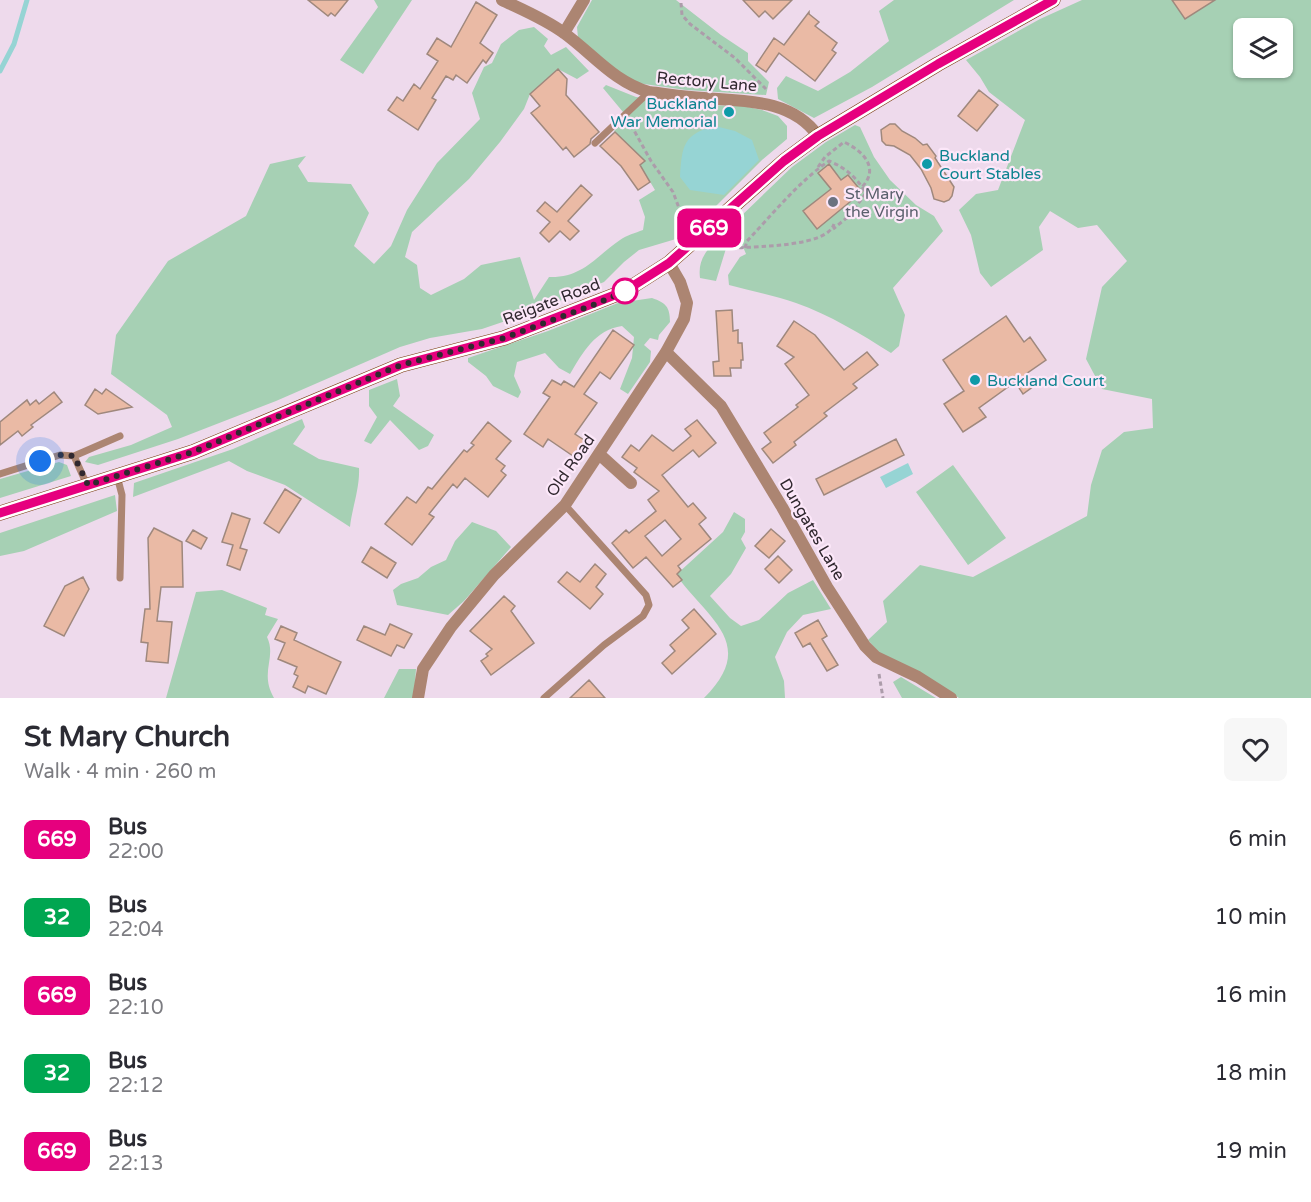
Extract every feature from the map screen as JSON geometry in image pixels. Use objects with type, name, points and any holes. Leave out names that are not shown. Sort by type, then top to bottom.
[{"type":"main road","name":"Reigate Road","points":[[0,513],[193,452],[401,365],[504,338],[574,313],[625,291],[669,263],[694,243],[784,161],[818,136],[938,64],[1053,0]]},
{"type":"street","name":"Rectory Lane","points":[[502,0],[564,33],[634,88],[649,93],[758,102],[778,106],[809,123],[818,136]]},
{"type":"street","points":[[564,33],[584,0]]},
{"type":"street","name":"Old Road","points":[[418,698],[423,669],[451,627],[494,575],[565,505],[666,352],[684,319],[687,303],[680,282],[669,263]]},
{"type":"street","name":"Dungates Lane","points":[[666,352],[721,406],[827,587],[865,646],[876,657],[918,676],[951,698]]},
{"type":"street","points":[[599,454],[631,483]]},
{"type":"lane","points":[[595,143],[649,93]]},
{"type":"lane","points":[[0,474],[60,455],[74,456],[120,436]]},
{"type":"lane","points":[[74,456],[88,485]]},
{"type":"lane","points":[[117,476],[122,495],[120,578]]},
{"type":"lane","points":[[544,698],[604,645],[643,616],[649,604],[646,595],[565,505]]},
{"type":"path","points":[[681,3],[682,15],[690,24],[735,58],[771,94],[778,106]]},
{"type":"path","points":[[626,113],[651,161],[673,192],[694,243]]},
{"type":"path","points":[[813,174],[825,157],[844,141],[864,156],[871,170],[870,178],[862,187]]},
{"type":"path","points":[[718,220],[737,248],[745,248],[799,243],[826,235],[833,226],[849,216],[866,193],[855,177],[844,167],[829,161],[813,174],[747,241],[745,248]]},
{"type":"path","points":[[876,657],[883,698]]},
{"type":"shaded area","points":[[374,0],[412,0],[363,74],[340,60],[378,7]]},
{"type":"shaded area","points":[[592,0],[676,0],[748,53],[748,61],[769,82],[766,95],[686,90],[637,83],[615,71],[578,38],[577,27]]},
{"type":"shaded area","points":[[894,0],[1014,0],[872,87],[814,118],[778,99],[777,88],[786,76],[818,91],[850,72],[889,41],[879,11]]},
{"type":"shaded area","points":[[1082,0],[1311,0],[1311,698],[959,698],[917,671],[881,655],[868,640],[887,622],[883,601],[920,565],[973,577],[1087,516],[1091,485],[1102,450],[1124,432],[1153,428],[1152,399],[1102,389],[1086,359],[1102,287],[1127,261],[1097,225],[1078,228],[1050,211],[1039,227],[1043,250],[991,287],[980,273],[971,235],[959,210],[976,194],[998,190],[1025,120],[989,92],[966,60],[1040,19]]},
{"type":"shaded area","points":[[534,27],[548,39],[544,46],[551,55],[566,47],[589,71],[577,79],[558,69],[530,94],[524,109],[469,179],[412,232],[405,257],[417,265],[420,288],[431,295],[464,279],[481,265],[520,257],[534,300],[549,277],[571,274],[580,270],[623,238],[643,230],[645,217],[639,200],[655,190],[640,165],[644,161],[614,131],[628,118],[603,88],[606,85],[636,97],[705,105],[743,106],[762,110],[778,116],[787,126],[787,139],[762,160],[686,236],[639,250],[604,282],[538,310],[482,329],[430,338],[400,347],[276,401],[178,439],[98,465],[85,462],[89,457],[131,445],[172,427],[167,415],[111,374],[116,335],[168,261],[246,216],[270,164],[306,156],[298,166],[308,182],[351,184],[369,213],[354,246],[374,264],[391,246],[407,210],[437,163],[480,119],[472,93],[484,67],[492,63],[501,44],[519,30]]},
{"type":"shaded area","points":[[855,125],[860,127],[874,157],[890,180],[916,205],[934,216],[943,231],[893,288],[905,315],[899,346],[891,353],[821,313],[780,298],[729,285],[728,275],[740,257],[746,254],[741,242],[728,242],[716,281],[700,278],[702,258],[714,242],[792,167],[826,142]]},
{"type":"shaded area","points":[[715,126],[735,131],[752,140],[759,160],[724,195],[690,190],[680,177],[684,149],[690,137]]},
{"type":"shaded area","points":[[652,298],[666,306],[670,322],[659,335],[658,340],[650,338],[644,345],[651,351],[650,362],[628,394],[620,389],[632,358],[634,337],[622,326],[597,337],[585,350],[570,374],[559,368],[545,353],[517,362],[514,376],[521,392],[518,398],[493,386],[486,376],[468,362],[468,358],[548,331],[618,303]]},
{"type":"shaded area","points":[[397,379],[400,396],[393,406],[434,435],[428,446],[419,450],[390,420],[371,444],[364,441],[377,417],[369,406],[369,390]]},
{"type":"shaded area","points":[[302,419],[305,427],[293,444],[319,459],[359,468],[350,527],[285,485],[247,471],[229,461],[133,497],[134,483],[233,449]]},
{"type":"shaded area","points":[[59,462],[67,465],[71,476],[0,498],[0,479]]},
{"type":"shaded area","points":[[908,463],[913,474],[886,488],[880,477]]},
{"type":"shaded area","points":[[953,465],[1006,538],[968,565],[916,492]]},
{"type":"shaded area","points":[[115,495],[117,511],[24,551],[0,556],[0,533]]},
{"type":"shaded area","points":[[734,512],[745,519],[745,532],[741,539],[746,548],[731,574],[710,596],[730,618],[741,626],[759,620],[788,593],[813,580],[831,609],[803,615],[787,632],[775,657],[784,681],[785,698],[704,698],[720,679],[727,662],[728,647],[714,619],[676,575],[723,532]]},
{"type":"shaded area","points":[[472,522],[496,531],[511,547],[464,601],[448,615],[397,605],[393,590],[401,584],[418,578],[431,567],[446,560],[455,541]]},
{"type":"shaded area","points":[[222,590],[267,608],[265,615],[278,619],[267,637],[270,645],[268,680],[274,698],[166,698],[196,592]]},
{"type":"shaded area","points":[[399,669],[416,669],[414,698],[384,698]]},
{"type":"shaded area","points":[[901,677],[936,698],[902,698],[893,682]]},
{"type":"building","points":[[308,0],[348,0],[335,16],[331,13],[328,16]]},
{"type":"building","points":[[743,0],[792,0],[773,19],[765,11],[759,17]]},
{"type":"building","points":[[1172,0],[1215,0],[1185,19]]},
{"type":"building","points":[[476,2],[497,15],[480,43],[493,53],[486,63],[483,60],[467,83],[456,75],[453,80],[446,76],[432,98],[436,100],[418,130],[388,110],[397,97],[403,101],[414,84],[420,89],[438,61],[427,54],[437,38],[451,47]]},
{"type":"building","points":[[809,12],[819,22],[815,26],[837,43],[832,50],[836,53],[815,81],[779,53],[766,72],[756,65],[774,38],[784,45]]},
{"type":"building","points":[[558,69],[567,79],[566,95],[599,132],[591,139],[590,144],[574,157],[566,147],[563,150],[531,113],[540,106],[530,94]]},
{"type":"building","points":[[979,90],[998,105],[977,131],[958,116]]},
{"type":"building","name":"Buckland Court Stables","points":[[890,124],[895,124],[923,145],[927,144],[954,187],[949,200],[944,202],[934,199],[921,169],[910,155],[882,141],[881,130]]},
{"type":"building","points":[[615,132],[645,161],[640,165],[650,182],[638,190],[621,166],[600,146]]},
{"type":"building","name":"St Mary the Virgin","points":[[829,164],[841,180],[848,175],[862,192],[817,229],[803,211],[831,189],[818,173]]},
{"type":"building","points":[[581,185],[592,195],[568,221],[579,231],[570,240],[560,231],[549,242],[540,233],[550,222],[537,211],[545,202],[557,212]]},
{"type":"building","points":[[732,310],[733,331],[738,330],[738,343],[742,343],[741,368],[730,368],[731,376],[714,376],[713,362],[719,361],[716,311]]},
{"type":"building","name":"Buckland Court","points":[[1006,316],[1024,342],[1030,337],[1046,360],[1026,374],[1034,386],[1023,394],[1015,382],[979,408],[986,417],[963,432],[944,404],[964,391],[943,360]]},
{"type":"building","points":[[794,321],[815,335],[844,370],[867,352],[878,365],[853,384],[857,388],[824,413],[827,416],[794,442],[796,445],[773,463],[762,449],[771,442],[764,433],[798,407],[796,405],[809,395],[785,364],[794,357],[777,346]]},
{"type":"building","points":[[613,330],[634,345],[610,379],[600,372],[584,394],[597,403],[575,434],[587,442],[576,458],[548,439],[543,447],[524,434],[550,397],[543,393],[552,380],[561,385],[564,381],[574,387]]},
{"type":"building","points":[[95,389],[102,394],[106,389],[132,407],[98,414],[85,405]]},
{"type":"building","points":[[54,392],[62,402],[31,425],[33,427],[22,436],[18,431],[0,445],[0,422],[27,400],[30,405],[36,400],[39,404]]},
{"type":"building","points":[[697,420],[716,443],[699,457],[693,450],[662,475],[688,507],[693,503],[706,518],[699,524],[711,539],[678,566],[681,570],[677,574],[682,580],[673,587],[646,557],[633,568],[612,543],[626,530],[629,533],[656,511],[648,500],[659,491],[634,472],[637,468],[622,457],[631,445],[639,451],[652,435],[673,451],[691,436],[685,429]],"holes":[[[665,520],[681,539],[662,556],[645,536]]]},
{"type":"building","points":[[488,422],[511,441],[496,459],[505,466],[501,471],[506,475],[488,497],[465,478],[457,488],[453,484],[429,514],[434,517],[412,545],[385,524],[407,497],[416,503],[428,487],[432,489],[464,450],[467,452],[474,445],[471,443]]},
{"type":"building","points":[[896,439],[904,455],[824,495],[816,479]]},
{"type":"building","points":[[285,489],[301,499],[279,533],[264,523]]},
{"type":"building","points":[[232,513],[250,519],[240,548],[247,550],[240,570],[227,565],[233,545],[222,542]]},
{"type":"building","points":[[154,528],[182,542],[183,587],[161,587],[157,621],[172,622],[168,663],[146,661],[148,643],[141,642],[145,609],[150,609],[148,538]]},
{"type":"building","points":[[771,529],[785,541],[769,558],[755,546]]},
{"type":"building","points":[[193,530],[207,538],[201,549],[186,541]]},
{"type":"building","points":[[371,547],[396,563],[387,578],[362,562]]},
{"type":"building","points":[[778,556],[792,570],[779,583],[765,569]]},
{"type":"building","points":[[595,564],[606,574],[596,587],[603,594],[590,609],[558,582],[567,572],[580,582]]},
{"type":"building","points":[[83,577],[89,589],[64,636],[44,626],[65,586]]},
{"type":"building","points":[[504,596],[515,606],[511,611],[534,643],[491,675],[481,661],[492,649],[470,631]]},
{"type":"building","points":[[694,609],[716,634],[672,674],[662,663],[675,651],[670,645],[689,628],[682,620]]},
{"type":"building","points":[[818,620],[827,636],[822,639],[838,665],[827,671],[810,643],[803,647],[795,633]]},
{"type":"building","points":[[390,624],[412,634],[404,648],[397,645],[391,656],[357,640],[364,626],[385,635]]},
{"type":"building","points":[[281,626],[297,633],[294,640],[341,662],[326,694],[308,686],[305,693],[293,687],[298,676],[294,674],[297,667],[278,659],[285,643],[275,639]]},
{"type":"building","points":[[589,680],[605,698],[570,698]]},
{"type":"waterway","points":[[0,71],[14,44],[27,0]]},
{"type":"bus line","name":"669","points":[[0,513],[193,452],[401,365],[504,338],[574,313],[625,291],[669,263],[694,243],[784,161],[818,136],[938,64],[1053,0]]},
{"type":"place","name":"Buckland War Memorial","points":[[729,112]]},
{"type":"place","name":"Buckland Court Stables","points":[[927,164]]},
{"type":"place","name":"St Mary the Virgin","points":[[833,202]]},
{"type":"place","name":"Buckland Court","points":[[975,380]]},
{"type":"route","points":[[40,461],[60,455],[74,456],[88,485],[193,452],[401,365],[504,338],[625,291]]}]
